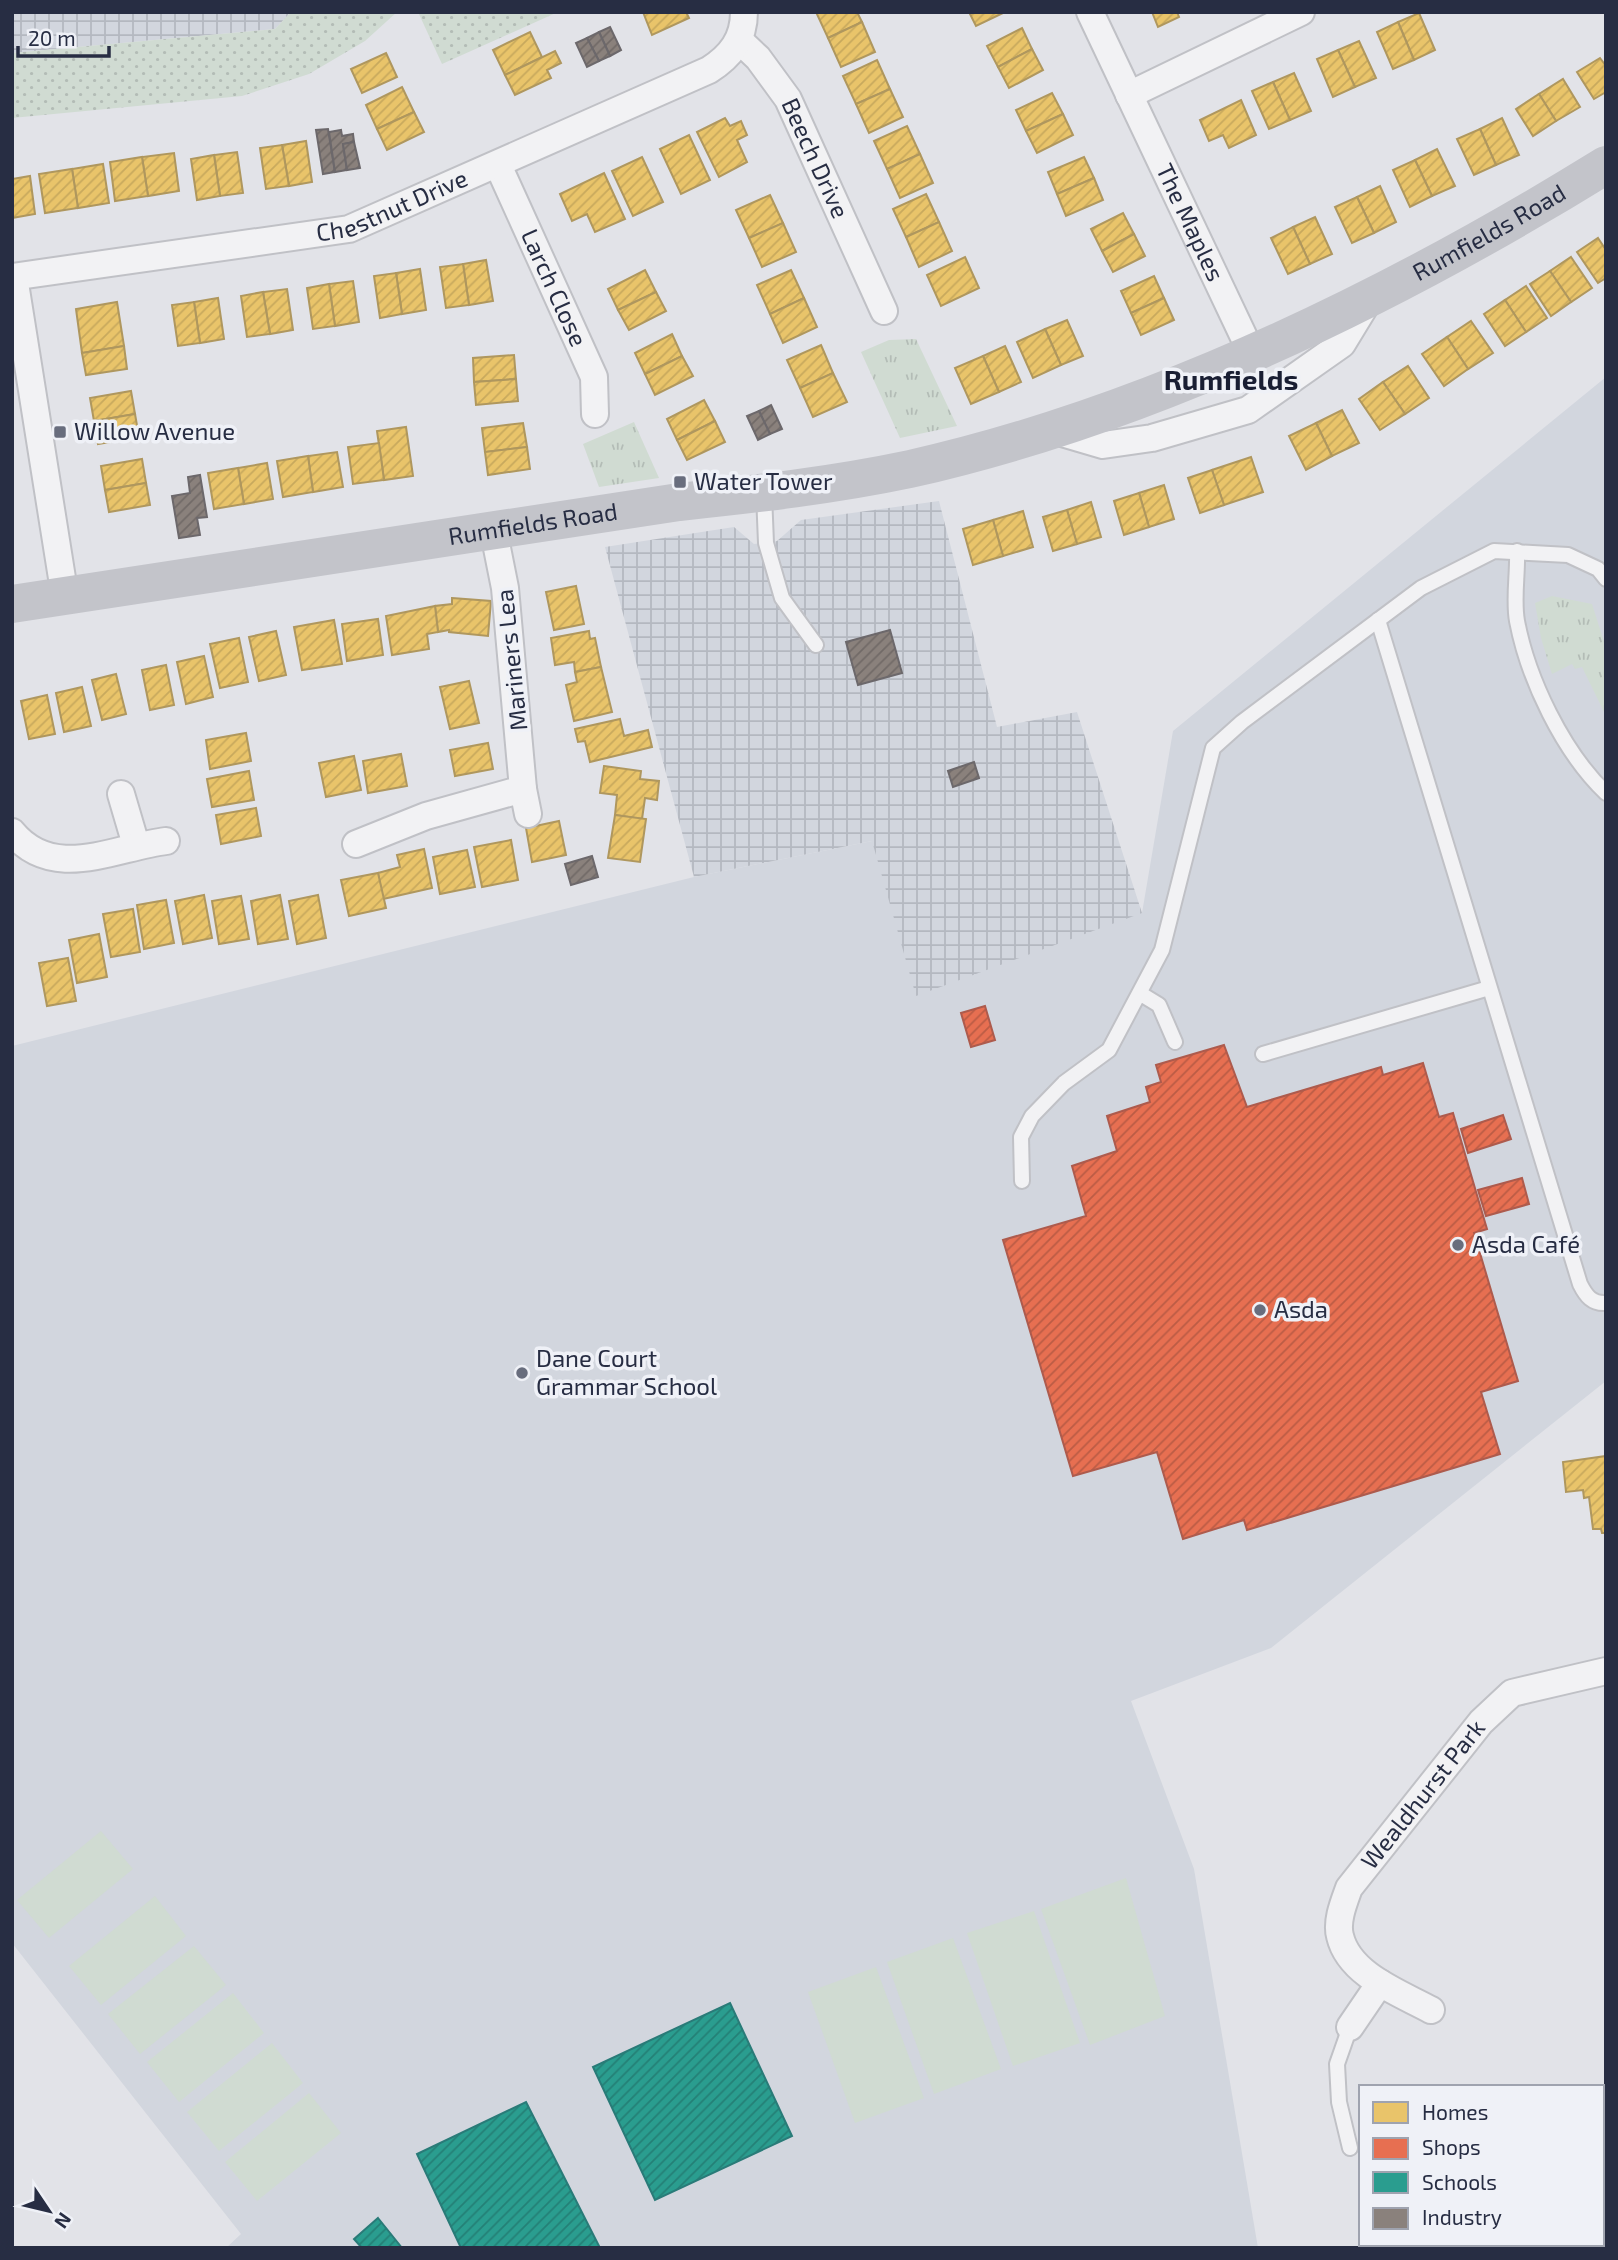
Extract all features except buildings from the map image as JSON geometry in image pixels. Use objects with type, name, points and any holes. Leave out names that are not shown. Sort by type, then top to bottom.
[{"type":"street","points":[[739,40],[744,12]]},
{"type":"street","name":"The Maples","points":[[1090,12],[1251,352]]},
{"type":"street","points":[[1129,95],[1301,12]]},
{"type":"street","name":"Chestnut Drive","points":[[13,277],[349,229],[709,70],[732,52],[739,40]]},
{"type":"street","name":"Beech Drive","points":[[739,40],[758,58],[788,99],[884,312]]},
{"type":"street","name":"Larch Close","points":[[498,165],[594,377],[595,414]]},
{"type":"street","name":"Rumfields Road","points":[[12,604],[494,533],[679,502],[764,493],[909,469],[1051,429],[1160,390],[1251,352],[1371,297],[1510,224],[1606,165]]},
{"type":"street","points":[[13,277],[65,597]]},
{"type":"street","points":[[1051,429],[1103,445],[1152,438],[1248,410],[1342,344],[1371,297]]},
{"type":"street","name":"Mariners Lea","points":[[356,844],[426,816],[526,802],[505,588],[494,533]]},
{"type":"street","points":[[121,794],[136,845]]},
{"type":"street","points":[[12,832],[25,848],[57,860],[88,858],[136,845],[166,841]]},
{"type":"street","name":"Wealdhurst Park","points":[[1431,2010],[1380,1983],[1352,1959],[1340,1935],[1342,1909],[1349,1888],[1481,1722],[1512,1693],[1606,1671]]},
{"type":"street","points":[[1350,2027],[1380,1983]]},
{"type":"lane","points":[[764,493],[766,543],[782,598],[816,645]]},
{"type":"lane","points":[[1022,1181],[1021,1137],[1032,1116],[1064,1083],[1109,1050],[1162,950],[1213,748],[1242,722],[1420,588],[1494,551],[1568,555],[1598,569],[1606,579]]},
{"type":"lane","points":[[1517,551],[1517,618],[1529,670],[1571,748],[1606,793]]},
{"type":"lane","points":[[1378,620],[1580,1284],[1586,1296],[1598,1303],[1606,1303]]},
{"type":"lane","points":[[1263,1054],[1489,988]]},
{"type":"lane","points":[[1141,994],[1159,1005],[1175,1042]]},
{"type":"lane","points":[[1350,2027],[1337,2064],[1339,2102],[1350,2148]]},
{"type":"shaded area","points":[[12,12],[291,12],[275,29],[12,53]]},
{"type":"shaded area","name":"Dane Court Grammar School","points":[[1606,377],[1606,1381],[1271,1648],[1131,1701],[1194,1869],[1258,2248],[226,2248],[241,2234],[12,1943],[12,1046],[694,877],[872,841],[1142,913],[1173,731]]},
{"type":"shaded area","points":[[939,501],[997,727],[1077,712],[1142,913],[916,996],[872,841],[694,877],[605,547],[734,527],[754,544],[777,541],[801,520]]},
{"type":"green space","points":[[291,12],[397,12],[365,41],[309,74],[242,96],[12,118],[12,53],[275,29]]},
{"type":"green space","points":[[418,12],[558,12],[442,64]]},
{"type":"green space","points":[[916,339],[957,426],[900,438],[861,352],[889,340]]},
{"type":"green space","points":[[634,422],[659,478],[599,487],[583,444]]},
{"type":"green space","points":[[1552,596],[1592,604],[1606,648],[1606,716],[1582,667],[1575,669],[1572,664],[1552,674],[1541,638],[1535,603]]},
{"type":"green space","points":[[101,1831],[133,1869],[49,1938],[17,1900]]},
{"type":"green space","points":[[1126,1878],[1165,2016],[1090,2045],[1041,1909]]},
{"type":"green space","points":[[155,1896],[186,1936],[101,2005],[69,1966]]},
{"type":"green space","points":[[1034,1911],[1080,2043],[1013,2066],[967,1933]]},
{"type":"green space","points":[[953,1938],[1001,2069],[934,2094],[887,1962]]},
{"type":"green space","points":[[194,1946],[226,1985],[140,2054],[108,2014]]},
{"type":"green space","points":[[876,1967],[924,2098],[855,2123],[808,1992]]},
{"type":"green space","points":[[233,1993],[264,2033],[179,2102],[147,2062]]},
{"type":"green space","points":[[272,2043],[303,2083],[219,2151],[187,2112]]},
{"type":"green space","points":[[309,2093],[341,2133],[257,2201],[225,2162]]},
{"type":"place","name":"Willow Avenue","points":[[60,432]]},
{"type":"place","name":"Water Tower","points":[[680,482]]},
{"type":"place","name":"Asda Café","points":[[1458,1245]]},
{"type":"place","name":"Asda","points":[[1260,1310]]},
{"type":"place","name":"Dane Court Grammar School","points":[[522,1373]]},
{"type":"district","name":"Rumfields","points":[[1231,380]]}]
